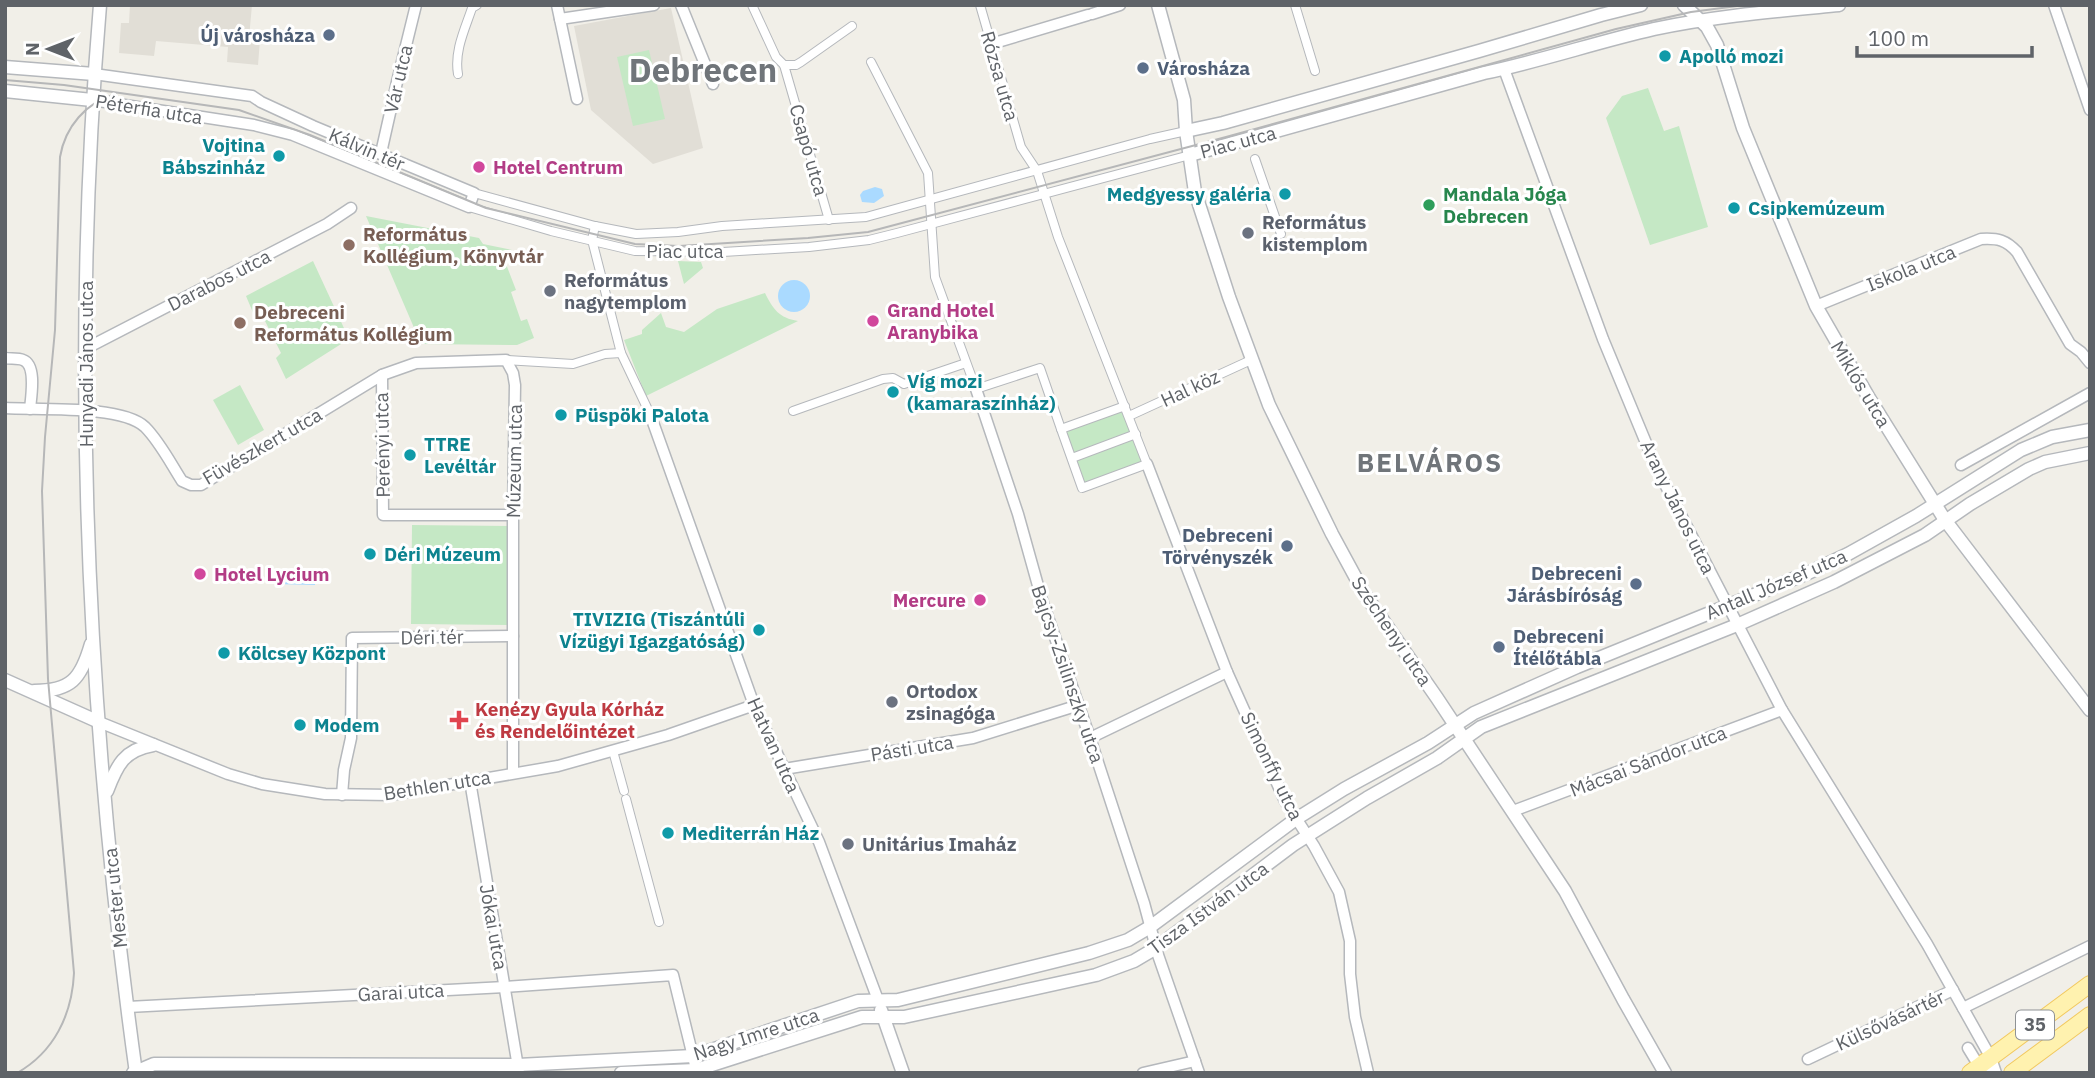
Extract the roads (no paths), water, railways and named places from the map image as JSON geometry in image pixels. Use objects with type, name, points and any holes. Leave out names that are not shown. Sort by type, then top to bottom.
[{"type":"main road","name":"35","points":[[1985,1068],[2090,984]]},
{"type":"main road","name":"35","points":[[2012,1073],[2090,1015]]},
{"type":"street","name":"Hunyadi János utca","points":[[99,722],[86,488],[85,349],[92,100],[100,5]]},
{"type":"street","name":"Vár utca","points":[[381,153],[416,5]]},
{"type":"street","points":[[458,74],[458,50],[472,8],[477,5]]},
{"type":"street","points":[[557,5],[577,99]]},
{"type":"street","points":[[561,19],[654,5]]},
{"type":"street","points":[[681,5],[713,85]]},
{"type":"street","name":"Csapó utca","points":[[752,5],[776,57],[784,65],[830,220]]},
{"type":"street","name":"Rózsa utca","points":[[979,5],[1021,147],[1037,171],[1058,237],[1125,405]]},
{"type":"street","points":[[991,44],[1120,5]]},
{"type":"street","name":"Széchenyi utca","points":[[1158,5],[1184,100],[1195,192],[1251,360],[1269,405],[1364,593],[1565,891],[1665,1073]]},
{"type":"street","points":[[1295,5],[1315,71]]},
{"type":"street","points":[[1601,15],[1616,5]]},
{"type":"street","name":"Piac utca","points":[[636,234],[866,217],[1150,139],[1236,119],[1641,5]]},
{"type":"street","name":"Miklós utca","points":[[1684,5],[1707,27],[1717,45],[1743,128],[1779,220],[1816,306],[1868,398],[1945,520],[2090,709]]},
{"type":"street","name":"Piac utca","points":[[635,251],[723,252],[869,240],[1617,38],[1701,21],[1719,12],[1737,14],[1839,5]]},
{"type":"street","points":[[2054,5],[2090,110]]},
{"type":"street","points":[[1717,45],[1719,12]]},
{"type":"street","points":[[784,65],[796,65],[852,26]]},
{"type":"street","name":"Bajcsy-Zsilinszky utca","points":[[871,62],[928,173],[935,277],[1018,514],[1042,600],[1199,1073]]},
{"type":"street","name":"Péterfia utca","points":[[5,67],[94,74],[252,96],[261,103]]},
{"type":"street","name":"Arany János utca","points":[[1504,69],[1603,339],[1656,467],[1782,710],[1953,990]]},
{"type":"street","name":"Péterfia utca","points":[[5,91],[92,100],[254,125],[292,135]]},
{"type":"street","name":"Kálvin tér","points":[[261,103],[474,193],[595,226],[636,234]]},
{"type":"street","name":"Kálvin tér","points":[[292,135],[470,207],[635,251]]},
{"type":"street","points":[[1255,159],[1281,234]]},
{"type":"street","points":[[470,207],[474,193]]},
{"type":"street","name":"Darabos utca","points":[[85,349],[327,224],[351,208]]},
{"type":"street","points":[[595,226],[592,240],[621,353],[650,414]]},
{"type":"street","name":"Iskola utca","points":[[1816,306],[1981,239],[1996,238],[2008,242],[2017,252],[2070,344],[2085,350]]},
{"type":"street","points":[[2085,350],[2090,363]]},
{"type":"street","points":[[506,360],[573,364],[605,354],[621,353]]},
{"type":"street","points":[[5,358],[23,359],[30,365],[30,409]]},
{"type":"street","name":"Füvészkert utca","points":[[86,411],[123,415],[138,422],[146,428],[183,481],[191,485],[201,485],[382,375],[416,363],[506,360]]},
{"type":"street","name":"Múzeum utca","points":[[506,360],[516,385],[513,773]]},
{"type":"street","name":"Hal köz","points":[[1129,416],[1251,360]]},
{"type":"street","points":[[793,411],[883,379],[893,378],[904,384],[966,363]]},
{"type":"street","points":[[976,389],[1040,368],[1061,429],[1072,458],[1082,488],[1147,464],[1125,405],[1061,429]]},
{"type":"street","name":"Perényi utca","points":[[382,375],[383,515],[513,515]]},
{"type":"street","points":[[1961,465],[2090,393]]},
{"type":"street","points":[[5,408],[86,411]]},
{"type":"street","name":"Hatvan utca","points":[[650,414],[754,705],[819,842],[903,1073]]},
{"type":"street","name":"Antall József utca","points":[[1455,726],[1474,713],[1577,667],[1848,554],[1935,505],[2021,450],[2052,438],[2087,430]]},
{"type":"street","points":[[1072,458],[1136,434]]},
{"type":"street","name":"Antall József utca","points":[[1464,740],[1481,727],[1737,625],[1864,567],[1925,535],[1970,504],[2045,462],[2090,453]]},
{"type":"street","name":"Simonffy utca","points":[[1147,464],[1227,672],[1285,801],[1339,892],[1350,941],[1350,974],[1355,1017],[1368,1073]]},
{"type":"street","name":"Déri tér","points":[[342,795],[351,738],[352,638],[513,636]]},
{"type":"street","points":[[30,691],[55,691],[69,685],[80,672],[94,637]]},
{"type":"street","points":[[1090,738],[1227,672]]},
{"type":"street","name":"Bethlen utca","points":[[5,680],[228,775],[294,790],[342,795],[390,795],[558,766],[680,732],[754,705]]},
{"type":"street","name":"Pásti utca","points":[[784,769],[973,738],[1079,705]]},
{"type":"street","name":"Mácsai Sándor utca","points":[[1513,811],[1782,710]]},
{"type":"street","name":"Mester utca","points":[[99,722],[123,976],[136,1072]]},
{"type":"street","name":"Tisza István utca","points":[[878,1000],[898,1000],[1089,953],[1128,940],[1150,927],[1296,819],[1455,726]]},
{"type":"street","name":"Tisza István utca","points":[[884,1017],[904,1017],[1096,975],[1134,961],[1156,948],[1307,836],[1464,740]]},
{"type":"street","points":[[105,794],[115,770],[126,755],[140,747],[153,744]]},
{"type":"street","points":[[613,751],[659,922]]},
{"type":"street","name":"Jókai utca","points":[[470,781],[518,1069]]},
{"type":"street","name":"Külsővásártér","points":[[1963,1008],[2090,946]]},
{"type":"street","name":"Garai utca","points":[[128,1007],[505,987],[673,975],[693,1056]]},
{"type":"street","name":"Külsővásártér","points":[[1808,1059],[1953,990],[1963,1008],[1985,1068]]},
{"type":"street","name":"Nagy Imre utca","points":[[136,1072],[154,1064],[518,1069],[693,1056],[858,1001],[878,1000]]},
{"type":"street","name":"Nagy Imre utca","points":[[621,1073],[697,1071],[862,1017],[884,1017]]},
{"type":"street","points":[[1968,1048],[1985,1068]]},
{"type":"street","points":[[693,1056],[697,1071]]},
{"type":"street","points":[[1143,1073],[1195,1061]]},
{"type":"water","points":[[875,187],[882,189],[884,196],[874,203],[862,202],[860,195],[863,191]]},
{"type":"water","points":[[794,280],[805,285],[810,296],[805,307],[794,312],[783,307],[778,296],[783,285]]},
{"type":"water","points":[[275,576],[315,576],[315,585],[275,584]]},
{"type":"tram line","points":[[5,80],[64,85],[239,110],[310,135],[486,208],[635,244],[679,246],[868,232],[1616,29],[1691,12],[1745,5]]},
{"type":"tram line","points":[[17,1073],[41,1054],[59,1031],[69,1003],[74,973],[48,679],[42,491],[55,330],[60,157],[67,136],[79,117],[95,103],[116,94]]},
{"type":"place","name":"Új városháza","points":[[329,35]]},
{"type":"place","name":"Apolló mozi","points":[[1665,56]]},
{"type":"place","name":"Városháza","points":[[1143,68]]},
{"type":"place","name":"Vojtina Bábszinház","points":[[279,156]]},
{"type":"place","name":"Hotel Centrum","points":[[479,167]]},
{"type":"place","name":"Medgyessy galéria","points":[[1285,194]]},
{"type":"place","name":"Mandala Jóga Debrecen","points":[[1429,205]]},
{"type":"place","name":"Csipkemúzeum","points":[[1734,208]]},
{"type":"place","name":"Református kistemplom","points":[[1248,233]]},
{"type":"place","name":"Református Kollégium, Könyvtár","points":[[349,245]]},
{"type":"place","name":"Református nagytemplom","points":[[550,291]]},
{"type":"place","name":"Grand Hotel Aranybika","points":[[873,321]]},
{"type":"place","name":"Debreceni Református Kollégium","points":[[240,323]]},
{"type":"place","name":"Víg mozi (kamaraszínház)","points":[[893,392]]},
{"type":"place","name":"Püspöki Palota","points":[[561,415]]},
{"type":"place","name":"TTRE Levéltár","points":[[410,455]]},
{"type":"place","name":"Debreceni Törvényszék","points":[[1287,546]]},
{"type":"place","name":"Déri Múzeum","points":[[370,554]]},
{"type":"place","name":"Hotel Lycium","points":[[200,574]]},
{"type":"place","name":"Debreceni Járásbíróság","points":[[1636,584]]},
{"type":"place","name":"Mercure","points":[[980,600]]},
{"type":"place","name":"TIVIZIG (Tiszántúli Vízügyi Igazgatóság)","points":[[759,630]]},
{"type":"place","name":"Debreceni Ítélőtábla","points":[[1499,647]]},
{"type":"place","name":"Kölcsey Központ","points":[[224,653]]},
{"type":"place","name":"Ortodox zsinagóga","points":[[892,702]]},
{"type":"place","name":"Kenézy Gyula Kórház és Rendelőintézet","points":[[459,720]]},
{"type":"place","name":"Modem","points":[[300,725]]},
{"type":"place","name":"Mediterrán Ház","points":[[668,833]]},
{"type":"place","name":"Unitárius Imaház","points":[[848,844]]},
{"type":"district","name":"Debrecen","points":[[703,70]]},
{"type":"district","name":"BELVÁROS","points":[[1430,463]]}]
